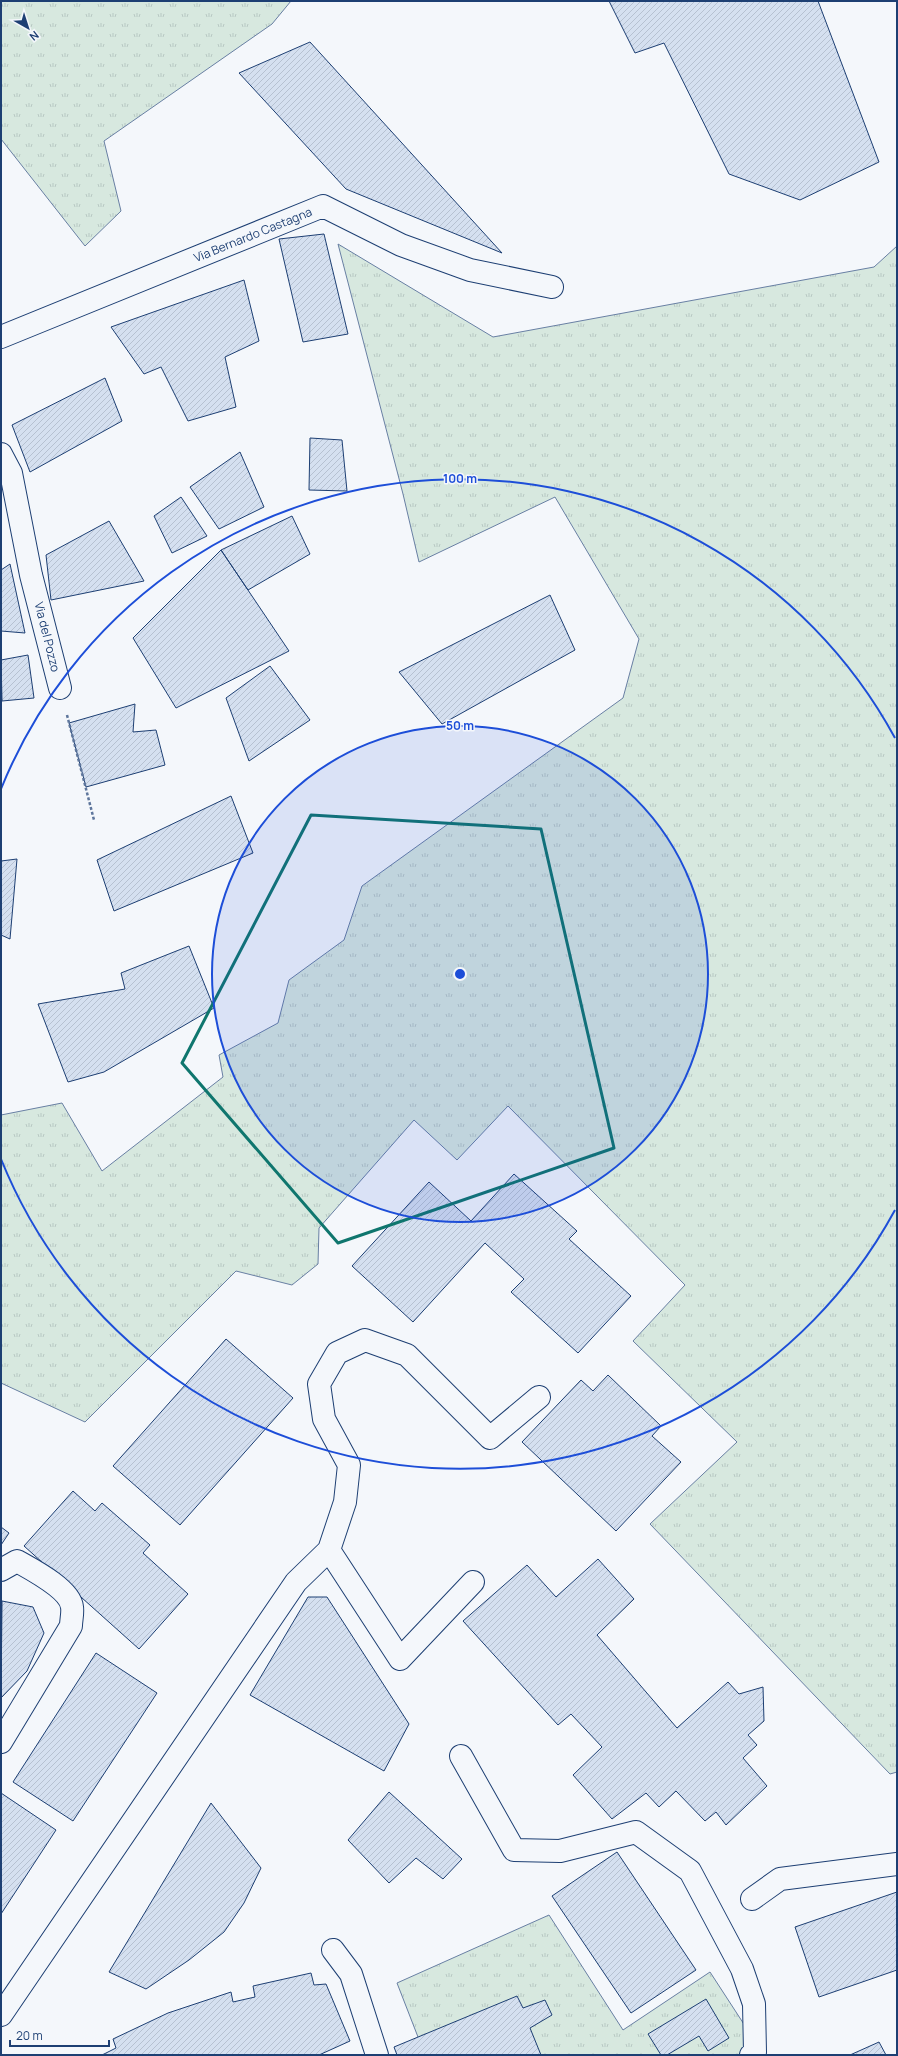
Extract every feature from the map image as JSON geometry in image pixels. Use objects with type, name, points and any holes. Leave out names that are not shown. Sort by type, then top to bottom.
[{"type":"street","name":"Via Bernardo Castagna","points":[[1,338],[323,206],[400,245],[470,270],[552,287]]},
{"type":"street","name":"Via del Pozzo","points":[[1,454],[11,473],[31,575],[60,688]]},
{"type":"street","points":[[1,2015],[296,1582],[329,1550],[345,1502],[348,1465],[324,1419],[319,1384],[336,1353],[365,1340],[407,1355],[490,1438],[539,1397]]},
{"type":"street","points":[[329,1550],[400,1659],[473,1582]]},
{"type":"street","points":[[1,1570],[17,1561],[38,1573],[62,1590],[72,1605],[71,1626],[1,1742]]},
{"type":"street","points":[[461,1756],[514,1850],[560,1851],[636,1832],[690,1871],[742,1969],[754,2004],[755,2052],[751,2055]]},
{"type":"street","points":[[752,1899],[780,1879],[897,1864]]},
{"type":"street","points":[[333,1950],[351,1974],[377,2055]]},
{"type":"path","name":"Via del Pozzo","points":[[60,688],[94,820]]},
{"type":"highlighted area","points":[[311,815],[541,829],[614,1148],[338,1243],[182,1063]]},
{"type":"green space","points":[[1,1],[291,1],[272,24],[104,141],[121,211],[85,246],[1,139]]},
{"type":"green space","points":[[338,244],[493,337],[874,267],[897,246],[897,1772],[890,1774],[650,1524],[737,1442],[633,1341],[685,1285],[508,1106],[457,1160],[414,1120],[319,1228],[318,1264],[292,1285],[236,1271],[85,1422],[1,1383],[1,1115],[62,1103],[102,1171],[223,1077],[219,1055],[278,1023],[289,980],[344,940],[362,886],[623,698],[639,639],[555,497],[419,562],[403,494]]},
{"type":"green space","points":[[549,1915],[623,2030],[710,1972],[764,2055],[425,2055],[397,1983]]},
{"type":"building","points":[[609,1],[818,1],[879,162],[800,200],[729,174],[664,43],[635,53]]},
{"type":"building","points":[[310,42],[502,253],[346,189],[239,73]]},
{"type":"building","points":[[324,234],[348,334],[303,342],[279,239]]},
{"type":"building","points":[[244,280],[259,341],[225,357],[236,407],[188,421],[161,367],[144,374],[111,327]]},
{"type":"building","points":[[105,378],[122,421],[30,472],[12,425]]},
{"type":"building","points":[[310,438],[342,440],[347,491],[309,490]]},
{"type":"building","points":[[240,452],[264,507],[219,529],[190,487]]},
{"type":"building","points":[[181,497],[207,536],[172,553],[154,516]]},
{"type":"building","points":[[292,516],[310,554],[248,590],[221,550]]},
{"type":"building","points":[[109,521],[144,581],[51,600],[46,555]]},
{"type":"building","points":[[221,550],[289,651],[176,708],[133,638]]},
{"type":"building","points":[[10,564],[25,633],[1,631],[1,570]]},
{"type":"building","points":[[550,595],[575,650],[442,724],[399,672]]},
{"type":"building","points":[[28,655],[34,698],[2,701],[1,660]]},
{"type":"building","points":[[270,666],[310,720],[249,761],[226,698]]},
{"type":"building","points":[[135,704],[133,732],[156,730],[165,765],[86,787],[69,723]]},
{"type":"building","points":[[231,796],[253,853],[114,911],[97,860]]},
{"type":"building","points":[[17,859],[10,939],[1,935],[1,861]]},
{"type":"building","points":[[189,946],[214,1008],[104,1072],[68,1082],[38,1004],[125,989],[121,973]]},
{"type":"building","points":[[514,1174],[577,1231],[569,1239],[631,1296],[578,1353],[511,1292],[524,1279],[485,1243],[413,1322],[352,1266],[429,1182],[471,1221]]},
{"type":"building","points":[[226,1339],[293,1398],[180,1525],[113,1466]]},
{"type":"building","points":[[608,1375],[661,1426],[652,1436],[681,1462],[616,1531],[522,1442],[581,1380],[593,1391]]},
{"type":"building","points":[[73,1491],[95,1511],[102,1503],[150,1545],[143,1553],[188,1594],[139,1649],[24,1546]]},
{"type":"building","points":[[1,1527],[9,1533],[1,1545]]},
{"type":"building","points":[[598,1559],[634,1599],[597,1635],[677,1728],[728,1682],[739,1694],[763,1687],[764,1721],[748,1735],[757,1745],[743,1758],[767,1786],[726,1825],[716,1812],[705,1821],[676,1791],[659,1807],[646,1793],[612,1819],[573,1775],[602,1747],[571,1714],[558,1725],[463,1621],[527,1565],[556,1597]]},
{"type":"building","points":[[308,1597],[327,1597],[409,1724],[384,1771],[250,1695]]},
{"type":"building","points":[[2,1601],[33,1607],[44,1633],[27,1671],[1,1698]]},
{"type":"building","points":[[96,1653],[157,1693],[73,1821],[13,1782]]},
{"type":"building","points":[[389,1792],[462,1859],[443,1879],[416,1858],[389,1883],[348,1840]]},
{"type":"building","points":[[1,1793],[56,1830],[1,1914]]},
{"type":"building","points":[[211,1803],[261,1868],[244,1903],[224,1932],[189,1960],[146,1989],[109,1972]]},
{"type":"building","points":[[617,1852],[696,1970],[631,2013],[552,1896]]},
{"type":"building","points":[[897,1892],[897,1970],[819,1997],[795,1927]]},
{"type":"building","points":[[311,1973],[314,1985],[326,1984],[350,2041],[319,2055],[102,2055],[116,2048],[113,2039],[168,2013],[231,1992],[233,2002],[255,1997],[253,1986]]},
{"type":"building","points":[[517,1996],[523,2008],[545,2000],[552,2015],[530,2028],[541,2055],[397,2055],[394,2047]]},
{"type":"building","points":[[706,1999],[729,2038],[708,2051],[699,2036],[667,2055],[661,2055],[648,2034]]},
{"type":"building","points":[[879,2042],[886,2055],[850,2055]]}]
